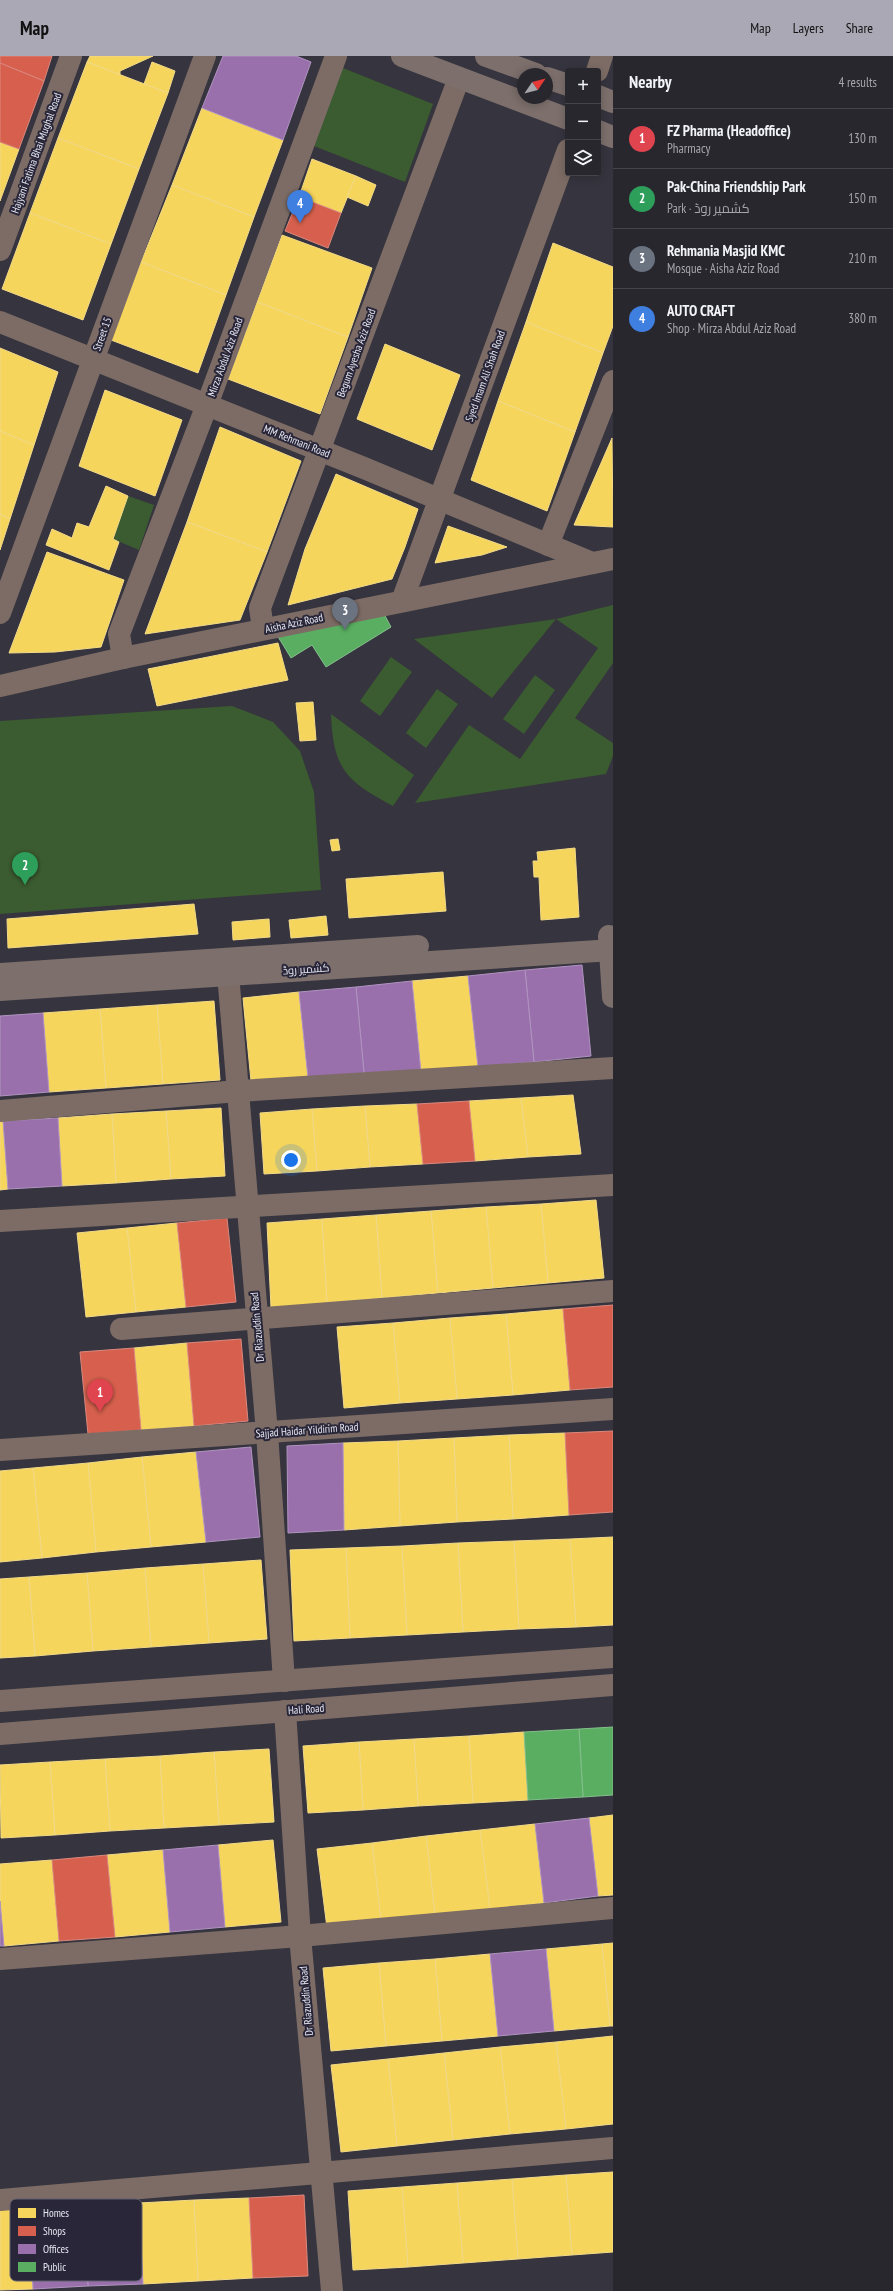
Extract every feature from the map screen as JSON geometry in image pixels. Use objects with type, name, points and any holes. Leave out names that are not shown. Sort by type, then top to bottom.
[{"type":"main road","points":[[402,56],[565,118]]},
{"type":"main road","points":[[486,56],[519,68]]},
{"type":"main road","points":[[553,80],[565,84]]},
{"type":"main road","points":[[601,97],[613,102]]},
{"type":"main road","points":[[601,132],[613,136]]},
{"type":"main road","points":[[611,942],[613,997]]},
{"type":"main road","name":"کشمیر روڈ","points":[[0,974],[611,942]]},
{"type":"main road","name":"کشمیر روڈ","points":[[0,990],[228,974],[611,942]]},
{"type":"street","name":"Hajyani Fatima Bhai Mughal Road","points":[[0,250],[71,56]]},
{"type":"street","name":"Street 15","points":[[0,613],[205,56]]},
{"type":"street","name":"Mirza Abdul Aziz Road","points":[[123,658],[119,634],[207,405],[336,56]]},
{"type":"street","points":[[598,68],[602,56]]},
{"type":"street","name":"Begum Ayesha Aziz Road","points":[[263,629],[260,608],[459,78]]},
{"type":"street","name":"Syed Imam Ali Shah Road","points":[[402,601],[565,158]]},
{"type":"street","name":"MM Rehmani Road","points":[[0,322],[320,450],[592,563]]},
{"type":"street","points":[[548,545],[613,381]]},
{"type":"street","name":"Aisha Aziz Road","points":[[0,686],[123,658],[613,559]]},
{"type":"street","name":"Dr Riazuddin Road","points":[[228,974],[256,1319],[267,1433],[281,1681]]},
{"type":"street","points":[[0,1111],[238,1090],[613,1068]]},
{"type":"street","points":[[0,1221],[613,1186]]},
{"type":"street","points":[[121,1329],[613,1291]]},
{"type":"street","name":"Sajjad Haidar Yildirim Road","points":[[0,1450],[613,1409]]},
{"type":"street","points":[[0,1701],[613,1657]]},
{"type":"street","points":[[281,1681],[282,1711]]},
{"type":"street","points":[[281,1681],[282,1711]]},
{"type":"street","name":"Hali Road","points":[[0,1734],[613,1685]]},
{"type":"street","name":"Dr Riazuddin Road","points":[[282,1711],[300,1936],[332,2291]]},
{"type":"street","points":[[0,1959],[300,1936],[613,1908]]},
{"type":"street","points":[[12,2199],[321,2174],[613,2148]]},
{"type":"street","points":[[0,2200],[10,2199]]},
{"type":"green space","points":[[343,68],[433,104],[405,182],[314,146]]},
{"type":"green space","points":[[128,496],[154,505],[139,550],[113,539]]},
{"type":"green space","points":[[613,605],[613,663],[575,718],[613,743],[613,756],[606,774],[415,803],[469,725],[520,759],[598,648],[556,619]]},
{"type":"green space","points":[[556,619],[492,698],[414,639]]},
{"type":"green space","points":[[391,657],[412,672],[380,716],[360,701]]},
{"type":"green space","points":[[535,675],[555,690],[524,734],[503,719]]},
{"type":"green space","points":[[437,689],[458,704],[426,748],[406,733]]},
{"type":"green space","points":[[232,706],[273,722],[300,751],[314,792],[321,890],[0,914],[0,721]]},
{"type":"green space","points":[[331,714],[414,775],[393,806],[364,789],[345,771],[339,761],[335,748],[332,733]]},
{"type":"building: Homes","points":[[90,56],[153,56],[120,71],[120,75],[87,62]]},
{"type":"building: Homes","points":[[87,62],[168,93],[139,169],[58,138]]},
{"type":"building: Homes","points":[[152,62],[175,71],[168,93],[144,84]]},
{"type":"building: Homes","points":[[202,108],[283,140],[254,217],[172,185]]},
{"type":"building: Homes","points":[[58,138],[139,169],[111,244],[30,213]]},
{"type":"building: Homes","points":[[0,142],[19,149],[0,201]]},
{"type":"building: Homes","points":[[312,159],[356,176],[341,213],[299,197]]},
{"type":"building: Homes","points":[[356,176],[376,185],[368,206],[347,197]]},
{"type":"building: Homes","points":[[172,185],[254,217],[226,295],[141,262]]},
{"type":"building: Homes","points":[[30,213],[111,244],[83,320],[2,289]]},
{"type":"building: Homes","points":[[282,235],[372,268],[348,337],[257,302]]},
{"type":"building: Homes","points":[[553,243],[613,267],[613,326],[603,353],[526,322]]},
{"type":"building: Homes","points":[[141,262],[226,295],[198,373],[111,340]]},
{"type":"building: Homes","points":[[257,302],[348,337],[320,414],[228,379]]},
{"type":"building: Homes","points":[[526,322],[603,353],[575,432],[498,401]]},
{"type":"building: Homes","points":[[385,344],[460,375],[432,450],[357,419]]},
{"type":"building: Homes","points":[[0,348],[58,372],[34,445],[0,431]]},
{"type":"building: Homes","points":[[105,390],[182,420],[155,496],[79,466]]},
{"type":"building: Homes","points":[[498,401],[575,432],[547,511],[471,480]]},
{"type":"building: Homes","points":[[220,427],[301,461],[267,552],[187,522]]},
{"type":"building: Homes","points":[[0,431],[34,445],[10,519],[0,514]]},
{"type":"building: Homes","points":[[612,438],[613,527],[574,525]]},
{"type":"building: Homes","points":[[336,474],[418,509],[405,547],[392,579],[288,605],[305,549]]},
{"type":"building: Homes","points":[[106,486],[128,496],[113,539],[119,542],[109,570],[46,545],[52,529],[72,538],[77,523],[89,527]]},
{"type":"building: Homes","points":[[0,514],[10,519],[0,550]]},
{"type":"building: Homes","points":[[187,522],[267,552],[240,620],[145,634]]},
{"type":"building: Homes","points":[[448,526],[507,547],[482,555],[435,563]]},
{"type":"building: Homes","points":[[47,552],[124,580],[101,647],[55,652],[9,653]]},
{"type":"building: Homes","points":[[278,643],[288,680],[157,706],[148,669]]},
{"type":"building: Homes","points":[[313,702],[316,740],[300,741],[296,703]]},
{"type":"building: Homes","points":[[338,839],[340,850],[332,851],[330,840]]},
{"type":"building: Homes","points":[[575,848],[579,917],[541,920],[539,877],[534,877],[533,861],[538,861],[537,852]]},
{"type":"building: Homes","points":[[443,872],[446,911],[349,918],[346,879]]},
{"type":"building: Homes","points":[[194,904],[198,934],[8,948],[7,919]]},
{"type":"building: Homes","points":[[326,916],[328,935],[291,938],[289,920]]},
{"type":"building: Homes","points":[[269,919],[270,937],[233,940],[232,922]]},
{"type":"building: Homes","points":[[468,976],[478,1067],[421,1072],[412,981]]},
{"type":"building: Homes","points":[[299,992],[308,1078],[251,1081],[243,998]]},
{"type":"building: Homes","points":[[214,1001],[220,1080],[163,1084],[157,1005]]},
{"type":"building: Homes","points":[[157,1005],[163,1084],[106,1088],[100,1009]]},
{"type":"building: Homes","points":[[100,1009],[106,1088],[49,1092],[43,1013]]},
{"type":"building: Homes","points":[[573,1095],[581,1154],[528,1157],[521,1098]]},
{"type":"building: Homes","points":[[521,1098],[528,1157],[475,1161],[469,1101]]},
{"type":"building: Homes","points":[[417,1104],[423,1164],[370,1167],[365,1106]]},
{"type":"building: Homes","points":[[365,1106],[370,1167],[317,1171],[312,1109]]},
{"type":"building: Homes","points":[[221,1108],[225,1176],[171,1179],[166,1111]]},
{"type":"building: Homes","points":[[312,1109],[317,1171],[264,1174],[260,1113]]},
{"type":"building: Homes","points":[[166,1111],[171,1179],[116,1183],[112,1114]]},
{"type":"building: Homes","points":[[112,1114],[116,1183],[62,1186],[58,1118]]},
{"type":"building: Homes","points":[[0,1121],[3,1121],[8,1189],[0,1190]]},
{"type":"building: Homes","points":[[596,1200],[604,1278],[548,1283],[541,1204]]},
{"type":"building: Homes","points":[[541,1204],[548,1283],[493,1288],[486,1207]]},
{"type":"building: Homes","points":[[486,1207],[493,1288],[438,1293],[431,1211]]},
{"type":"building: Homes","points":[[431,1211],[438,1293],[382,1298],[376,1215]]},
{"type":"building: Homes","points":[[376,1215],[382,1298],[327,1303],[322,1219]]},
{"type":"building: Homes","points":[[322,1219],[327,1303],[271,1308],[267,1223]]},
{"type":"building: Homes","points":[[177,1223],[186,1307],[136,1312],[127,1228]]},
{"type":"building: Homes","points":[[127,1228],[136,1312],[86,1317],[77,1233]]},
{"type":"building: Homes","points":[[563,1309],[570,1390],[513,1395],[506,1314]]},
{"type":"building: Homes","points":[[506,1314],[513,1395],[457,1399],[450,1318]]},
{"type":"building: Homes","points":[[450,1318],[457,1399],[400,1403],[393,1323]]},
{"type":"building: Homes","points":[[393,1323],[400,1403],[344,1408],[337,1327]]},
{"type":"building: Homes","points":[[187,1343],[194,1426],[141,1430],[134,1348]]},
{"type":"building: Homes","points":[[565,1433],[569,1515],[513,1519],[509,1435]]},
{"type":"building: Homes","points":[[509,1435],[513,1519],[457,1522],[454,1438]]},
{"type":"building: Homes","points":[[454,1438],[457,1522],[400,1526],[398,1441]]},
{"type":"building: Homes","points":[[398,1441],[400,1526],[344,1530],[343,1443]]},
{"type":"building: Homes","points":[[196,1452],[206,1542],[151,1547],[142,1457]]},
{"type":"building: Homes","points":[[142,1457],[151,1547],[96,1552],[88,1463]]},
{"type":"building: Homes","points":[[88,1463],[96,1552],[42,1558],[33,1468]]},
{"type":"building: Homes","points":[[33,1468],[42,1558],[0,1562],[0,1471]]},
{"type":"building: Homes","points":[[613,1537],[613,1625],[576,1627],[570,1539]]},
{"type":"building: Homes","points":[[570,1539],[576,1627],[519,1629],[514,1541]]},
{"type":"building: Homes","points":[[514,1541],[519,1629],[463,1632],[458,1543]]},
{"type":"building: Homes","points":[[458,1543],[463,1632],[407,1635],[402,1546]]},
{"type":"building: Homes","points":[[402,1546],[407,1635],[350,1638],[346,1548]]},
{"type":"building: Homes","points":[[346,1548],[350,1638],[294,1641],[290,1550]]},
{"type":"building: Homes","points":[[261,1560],[267,1639],[209,1643],[203,1564]]},
{"type":"building: Homes","points":[[203,1564],[209,1643],[151,1647],[145,1568]]},
{"type":"building: Homes","points":[[145,1568],[151,1647],[93,1651],[87,1573]]},
{"type":"building: Homes","points":[[87,1573],[93,1651],[35,1656],[29,1577]]},
{"type":"building: Homes","points":[[29,1577],[35,1656],[0,1658],[0,1579]]},
{"type":"building: Homes","points":[[524,1732],[528,1800],[473,1803],[469,1736]]},
{"type":"building: Homes","points":[[469,1736],[473,1803],[418,1806],[414,1739]]},
{"type":"building: Homes","points":[[414,1739],[418,1806],[363,1810],[359,1742]]},
{"type":"building: Homes","points":[[359,1742],[363,1810],[308,1813],[303,1746]]},
{"type":"building: Homes","points":[[269,1749],[274,1822],[219,1825],[214,1752]]},
{"type":"building: Homes","points":[[214,1752],[219,1825],[164,1828],[160,1756]]},
{"type":"building: Homes","points":[[160,1756],[164,1828],[110,1831],[105,1759]]},
{"type":"building: Homes","points":[[105,1759],[110,1831],[55,1835],[50,1762]]},
{"type":"building: Homes","points":[[50,1762],[55,1835],[1,1838],[0,1765]]},
{"type":"building: Homes","points":[[613,1815],[613,1895],[598,1896],[589,1818]]},
{"type":"building: Homes","points":[[535,1824],[544,1903],[490,1909],[480,1830]]},
{"type":"building: Homes","points":[[480,1830],[490,1909],[435,1915],[426,1836]]},
{"type":"building: Homes","points":[[426,1836],[435,1915],[381,1921],[372,1843]]},
{"type":"building: Homes","points":[[273,1840],[281,1922],[225,1927],[218,1845]]},
{"type":"building: Homes","points":[[372,1843],[381,1921],[327,1928],[317,1849]]},
{"type":"building: Homes","points":[[163,1850],[170,1932],[115,1937],[107,1855]]},
{"type":"building: Homes","points":[[52,1860],[59,1941],[4,1946],[0,1901],[0,1864]]},
{"type":"building: Homes","points":[[613,1943],[613,2026],[610,2026],[602,1944]]},
{"type":"building: Homes","points":[[602,1944],[610,2026],[554,2031],[546,1949]]},
{"type":"building: Homes","points":[[490,1954],[498,2036],[442,2041],[435,1959]]},
{"type":"building: Homes","points":[[435,1959],[442,2041],[386,2046],[379,1963]]},
{"type":"building: Homes","points":[[379,1963],[386,2046],[331,2051],[323,1968]]},
{"type":"building: Homes","points":[[613,2036],[613,2124],[566,2129],[556,2042]]},
{"type":"building: Homes","points":[[556,2042],[566,2129],[510,2134],[500,2047]]},
{"type":"building: Homes","points":[[500,2047],[510,2134],[453,2140],[444,2053]]},
{"type":"building: Homes","points":[[444,2053],[453,2140],[397,2146],[388,2059]]},
{"type":"building: Homes","points":[[388,2059],[397,2146],[341,2152],[331,2065]]},
{"type":"building: Homes","points":[[613,2172],[613,2252],[572,2255],[566,2175]]},
{"type":"building: Homes","points":[[566,2175],[572,2255],[518,2259],[512,2179]]},
{"type":"building: Homes","points":[[512,2179],[518,2259],[463,2263],[457,2183]]},
{"type":"building: Homes","points":[[457,2183],[463,2263],[408,2267],[402,2187]]},
{"type":"building: Homes","points":[[402,2187],[408,2267],[353,2270],[348,2191]]},
{"type":"building: Homes","points":[[249,2198],[253,2278],[198,2281],[194,2200]]},
{"type":"building: Homes","points":[[194,2200],[198,2281],[143,2284],[142,2203]]},
{"type":"building: Homes","points":[[0,2209],[10,2209],[10,2281],[33,2281],[33,2289],[0,2290]]},
{"type":"building: Shops","points":[[0,56],[52,56],[44,81],[0,63]]},
{"type":"building: Shops","points":[[0,63],[44,81],[19,149],[0,142]]},
{"type":"building: Shops","points":[[299,197],[341,213],[328,248],[285,231]]},
{"type":"building: Shops","points":[[469,1101],[475,1161],[423,1164],[417,1104]]},
{"type":"building: Shops","points":[[227,1218],[236,1302],[186,1307],[177,1223]]},
{"type":"building: Shops","points":[[613,1305],[613,1387],[570,1390],[563,1309]]},
{"type":"building: Shops","points":[[241,1339],[248,1421],[194,1426],[187,1343]]},
{"type":"building: Shops","points":[[134,1348],[141,1430],[88,1434],[80,1352]]},
{"type":"building: Shops","points":[[613,1431],[613,1512],[569,1515],[565,1433]]},
{"type":"building: Shops","points":[[107,1855],[115,1937],[59,1941],[52,1860]]},
{"type":"building: Shops","points":[[304,2195],[308,2276],[253,2278],[249,2198]]},
{"type":"building: Offices","points":[[223,56],[296,56],[311,62],[283,140],[202,108]]},
{"type":"building: Offices","points":[[582,965],[591,1056],[534,1062],[525,970]]},
{"type":"building: Offices","points":[[525,970],[534,1062],[478,1067],[468,976]]},
{"type":"building: Offices","points":[[412,981],[421,1072],[364,1073],[356,987]]},
{"type":"building: Offices","points":[[356,987],[364,1073],[308,1078],[299,992]]},
{"type":"building: Offices","points":[[43,1013],[49,1092],[0,1096],[0,1016]]},
{"type":"building: Offices","points":[[58,1118],[62,1186],[8,1189],[3,1121]]},
{"type":"building: Offices","points":[[343,1443],[344,1530],[288,1533],[287,1446]]},
{"type":"building: Offices","points":[[251,1447],[260,1537],[206,1542],[196,1452]]},
{"type":"building: Offices","points":[[589,1818],[598,1896],[544,1903],[535,1824]]},
{"type":"building: Offices","points":[[218,1845],[225,1927],[170,1932],[163,1850]]},
{"type":"building: Offices","points":[[0,1901],[4,1946],[0,1946]]},
{"type":"building: Offices","points":[[546,1949],[554,2031],[498,2036],[490,1954]]},
{"type":"building: Offices","points":[[142,2264],[143,2284],[88,2286],[88,2281],[142,2281]]},
{"type":"building: Offices","points":[[33,2281],[88,2281],[88,2286],[33,2289]]},
{"type":"building: Public","points":[[383,612],[391,627],[326,667],[312,645],[291,658],[277,635]]},
{"type":"building: Public","points":[[613,1727],[613,1795],[583,1797],[579,1729]]},
{"type":"building: Public","points":[[579,1729],[583,1797],[528,1800],[524,1732]]},
{"type":"place","name":"AUTO CRAFT","points":[[300,223]]},
{"type":"place","name":"Rehmania Masjid KMC","points":[[345,630]]},
{"type":"place","name":"Pak-China Friendship Park","points":[[25,885]]},
{"type":"place","name":"FZ Pharma (Headoffice)","points":[[100,1412]]}]
